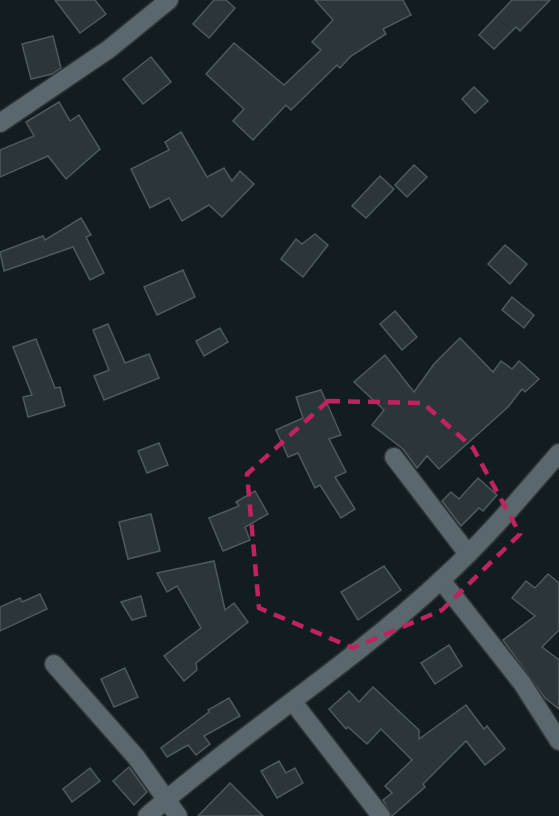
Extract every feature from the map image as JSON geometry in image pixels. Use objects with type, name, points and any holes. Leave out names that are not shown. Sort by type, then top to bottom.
[{"type":"street","points":[[0,123],[109,49],[169,0]]},
{"type":"street","points":[[147,816],[231,746],[293,702],[441,580],[468,554],[559,453]]},
{"type":"street","points":[[394,457],[468,554]]},
{"type":"street","points":[[441,580],[522,684],[559,741]]},
{"type":"street","points":[[54,664],[136,757],[178,816]]},
{"type":"street","points":[[293,702],[381,816]]},
{"type":"highlighted area","points":[[328,401],[423,403],[473,448],[520,534],[442,610],[353,648],[259,608],[247,474]]},
{"type":"building","points":[[55,0],[95,0],[106,14],[80,33]]},
{"type":"building","points":[[214,0],[226,0],[235,8],[209,38],[193,24]]},
{"type":"building","points":[[315,0],[403,0],[411,15],[383,29],[386,34],[351,56],[340,68],[337,65],[291,110],[286,105],[253,140],[233,121],[244,109],[206,74],[234,43],[284,85],[321,50],[312,42],[333,20]]},
{"type":"building","points":[[512,0],[550,0],[520,31],[516,27],[494,49],[479,35]]},
{"type":"building","points":[[53,36],[61,68],[52,74],[31,79],[22,44]]},
{"type":"building","points":[[151,57],[171,82],[143,104],[123,79]]},
{"type":"building","points":[[474,87],[488,101],[475,113],[462,99]]},
{"type":"building","points":[[59,102],[70,121],[79,115],[100,149],[66,179],[48,156],[0,177],[0,150],[34,136],[26,122]]},
{"type":"building","points":[[181,132],[207,177],[224,168],[232,181],[240,171],[254,184],[222,217],[209,205],[182,221],[169,198],[150,208],[131,169],[169,150],[165,142]]},
{"type":"building","points":[[414,165],[427,177],[407,197],[395,185]]},
{"type":"building","points":[[380,176],[394,189],[366,218],[352,206]]},
{"type":"building","points":[[81,218],[91,235],[86,237],[104,273],[90,280],[73,247],[4,271],[0,252],[43,236],[45,240]]},
{"type":"building","points":[[315,234],[328,245],[303,277],[281,259],[296,239],[302,244]]},
{"type":"building","points":[[505,245],[527,264],[510,284],[488,264]]},
{"type":"building","points":[[183,270],[195,297],[157,315],[144,287]]},
{"type":"building","points":[[512,297],[534,315],[524,328],[502,310]]},
{"type":"building","points":[[395,311],[417,337],[402,350],[380,324]]},
{"type":"building","points":[[108,324],[125,363],[149,354],[159,378],[104,400],[94,376],[109,370],[93,330]]},
{"type":"building","points":[[220,328],[228,342],[204,356],[196,341]]},
{"type":"building","points":[[460,338],[493,372],[501,361],[512,369],[519,361],[539,379],[525,392],[522,389],[508,407],[439,469],[427,456],[417,468],[403,449],[372,425],[384,410],[354,382],[385,355],[414,392],[434,364]]},
{"type":"building","points":[[36,339],[55,388],[60,387],[65,406],[28,417],[23,397],[32,395],[13,347]]},
{"type":"building","points":[[321,390],[341,435],[329,439],[346,472],[335,477],[355,509],[341,518],[320,485],[315,488],[298,453],[288,457],[276,430],[303,418],[296,397]]},
{"type":"building","points":[[159,443],[168,465],[147,473],[138,451]]},
{"type":"building","points":[[478,478],[497,495],[483,511],[479,508],[461,526],[442,501],[451,492],[459,499]]},
{"type":"building","points":[[255,491],[268,514],[245,527],[250,540],[223,551],[209,518],[239,506],[236,502]]},
{"type":"building","points":[[151,514],[160,551],[128,559],[119,522]]},
{"type":"building","points":[[214,561],[225,610],[234,603],[248,622],[196,663],[197,670],[184,681],[164,656],[201,628],[177,586],[167,592],[157,573]]},
{"type":"building","points":[[384,566],[401,590],[358,620],[341,592]]},
{"type":"building","points":[[548,574],[559,583],[559,630],[542,647],[559,660],[559,709],[545,698],[503,640],[535,616],[512,598],[526,581],[535,588]]},
{"type":"building","points":[[40,594],[47,609],[0,631],[0,607],[20,598],[22,602]]},
{"type":"building","points":[[141,596],[146,616],[132,620],[121,602]]},
{"type":"building","points":[[449,645],[462,666],[435,684],[421,663]]},
{"type":"building","points":[[125,668],[138,697],[114,707],[101,679]]},
{"type":"building","points":[[373,687],[419,730],[419,739],[466,705],[484,729],[487,726],[505,749],[485,765],[466,741],[423,784],[425,787],[392,816],[383,800],[392,793],[385,786],[412,760],[381,729],[367,744],[348,727],[346,729],[329,709],[349,691],[359,702]]},
{"type":"building","points":[[229,698],[240,716],[204,736],[210,744],[196,755],[188,745],[167,757],[161,748],[209,712],[208,710]]},
{"type":"building","points":[[279,761],[286,773],[295,768],[303,783],[277,798],[261,771]]},
{"type":"building","points":[[129,767],[147,792],[134,805],[113,781]]},
{"type":"building","points":[[90,768],[100,781],[72,802],[63,789]]},
{"type":"building","points":[[230,783],[263,816],[198,816]]}]
